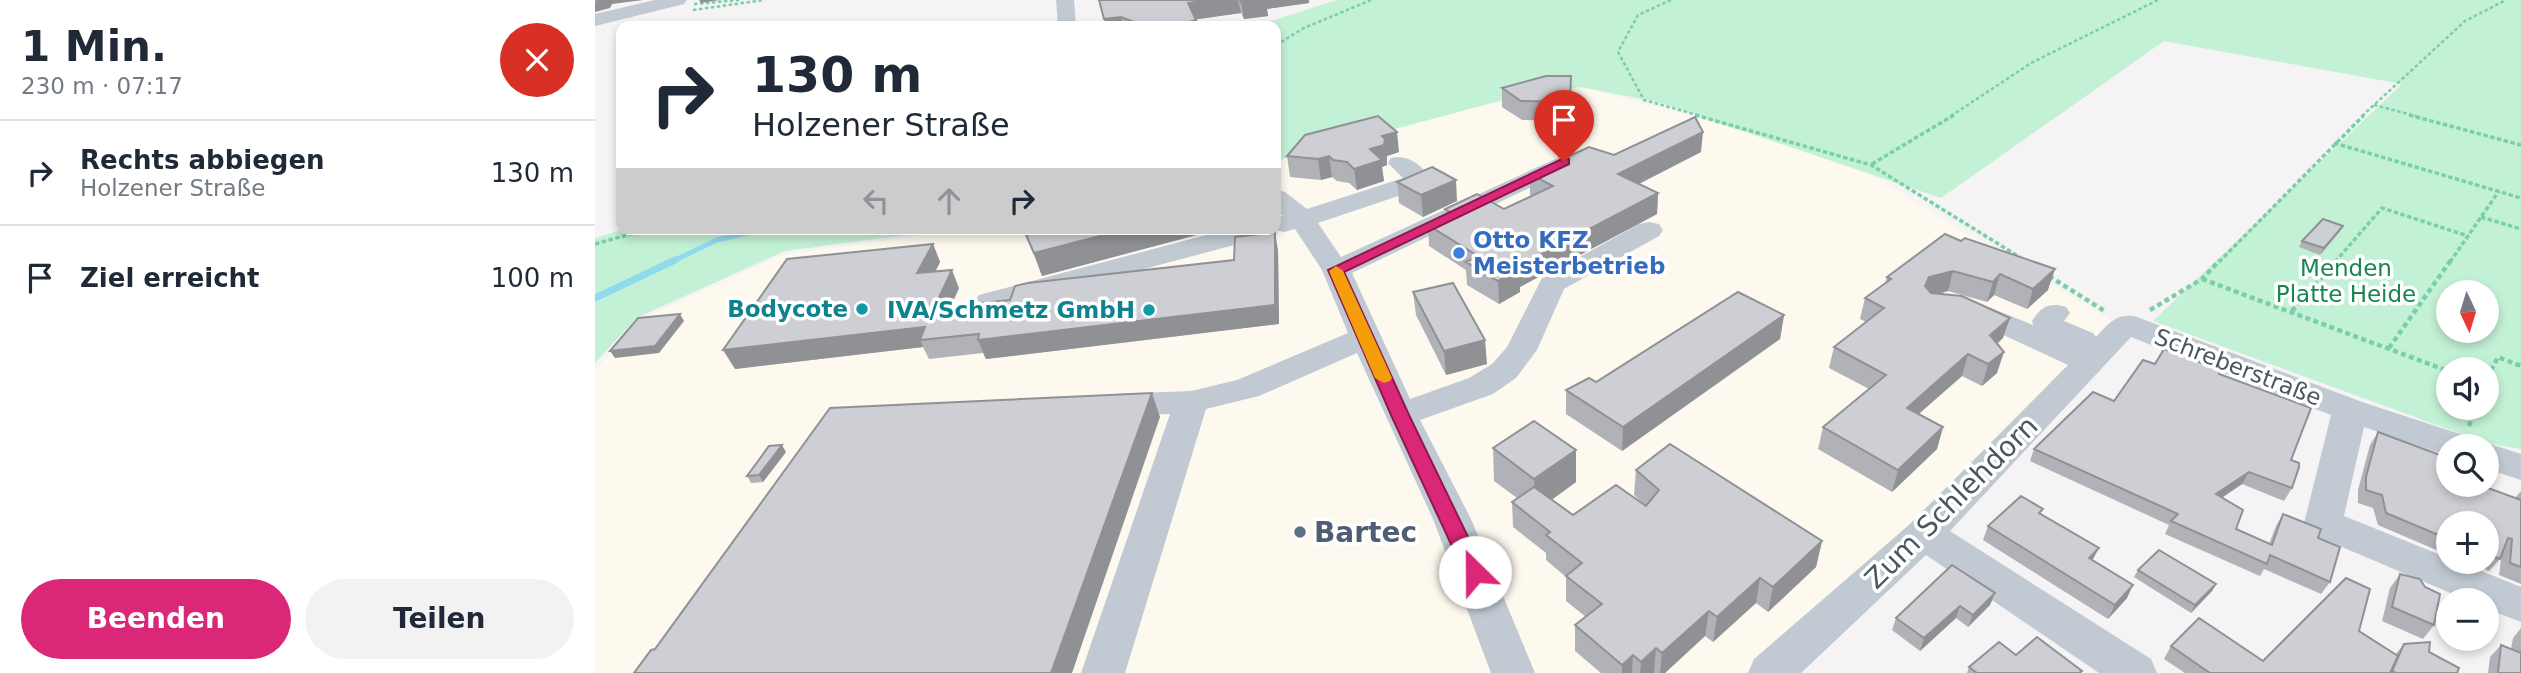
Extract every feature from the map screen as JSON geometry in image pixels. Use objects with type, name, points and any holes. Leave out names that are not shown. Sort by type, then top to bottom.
[{"type":"street","points":[[1065,0],[1067,21]]},
{"type":"street","points":[[595,20],[675,1]]},
{"type":"street","points":[[1336,270],[1564,162]]},
{"type":"street","points":[[1400,163],[1417,177],[1416,182],[1289,222],[1336,270],[1400,415],[1452,519],[1513,673]]},
{"type":"street","points":[[1400,415],[1481,386],[1504,371],[1521,350],[1552,284],[1649,230]]},
{"type":"street","points":[[990,301],[1239,235]]},
{"type":"street","points":[[1943,298],[1947,303],[2103,347]]},
{"type":"street","points":[[2055,313],[2047,321],[2049,326],[2103,347]]},
{"type":"street","points":[[1081,407],[1191,402],[1247,388],[1367,337]]},
{"type":"street","name":"Schreberstraße","points":[[2103,347],[2350,410],[2436,439]]},
{"type":"street","name":"Zum Schlehdorn","points":[[1770,673],[1924,534],[2103,347]]},
{"type":"street","points":[[1103,673],[1191,402]]},
{"type":"street","name":"Schreberstraße","points":[[2350,410],[2323,523],[2521,605]]},
{"type":"street","points":[[2499,460],[2521,467]]},
{"type":"street","points":[[1924,534],[2135,673]]},
{"type":"path","points":[[675,1],[702,5],[740,0]]},
{"type":"path","points":[[1281,42],[1304,28],[1371,0]]},
{"type":"path","points":[[1671,0],[1638,15],[1618,52],[1644,100],[1871,165],[2023,260]]},
{"type":"path","points":[[1871,165],[1958,112],[2031,62],[2158,0]]},
{"type":"path","points":[[2046,274],[2103,347],[2202,279],[2333,143],[2465,21],[2506,0]]},
{"type":"path","points":[[2374,105],[2521,145]]},
{"type":"path","points":[[2333,143],[2521,198]]},
{"type":"path","points":[[2389,348],[2499,191]]},
{"type":"path","points":[[2292,312],[2382,208],[2468,236]]},
{"type":"path","points":[[2481,217],[2521,229]]},
{"type":"path","points":[[595,244],[627,235]]},
{"type":"path","points":[[2202,279],[2436,366]]},
{"type":"path","points":[[2499,358],[2521,366]]},
{"type":"shaded area","points":[[1581,87],[1703,119],[1866,172],[2117,324],[1789,673],[595,673],[595,370],[641,319],[783,255],[924,235],[1281,235],[1281,157],[1549,88]]},
{"type":"green space","name":"Menden Platte Heide","points":[[1337,0],[2521,0],[2521,449],[2499,445],[2499,434],[2461,434],[2153,321],[2402,84],[2164,41],[1941,198],[1661,103],[1581,87],[1549,90],[1281,160],[1281,21],[1271,21]]},
{"type":"green space","points":[[616,232],[616,235],[907,235],[785,251],[636,318],[595,363],[595,238]]},
{"type":"building","points":[[1099,0],[1211,0],[1188,3],[1196,20],[1192,21],[1131,21],[1121,17],[1104,19]]},
{"type":"building","points":[[1546,76],[1571,76],[1570,102],[1521,101],[1502,88]]},
{"type":"building","points":[[1378,116],[1397,132],[1382,136],[1385,139],[1384,145],[1370,149],[1382,160],[1354,169],[1347,162],[1333,160],[1329,156],[1318,159],[1287,156],[1305,135]]},
{"type":"building","points":[[1695,117],[1703,132],[1618,174],[1658,193],[1515,268],[1519,270],[1498,281],[1466,262],[1478,256],[1428,225],[1452,213],[1445,209],[1477,194],[1504,209],[1553,186],[1530,174],[1589,147],[1614,155]]},
{"type":"building","points":[[1432,167],[1456,180],[1421,195],[1397,182]]},
{"type":"building","points":[[2323,219],[2343,226],[2324,248],[2302,241]]},
{"type":"building","points":[[1945,234],[1961,241],[1965,238],[2055,269],[2033,289],[2000,274],[1993,282],[1953,271],[1929,277],[1925,286],[1931,293],[1962,296],[2010,318],[1990,335],[2004,352],[1988,364],[1968,354],[1907,408],[1943,427],[1898,470],[1823,427],[1886,375],[1834,347],[1884,308],[1865,298],[1891,279],[1887,277]]},
{"type":"building","points":[[1026,235],[1104,235],[1034,253]]},
{"type":"building","points":[[1275,235],[1275,305],[978,340],[979,334],[920,340],[925,327],[723,350],[787,259],[933,244],[917,273],[952,270],[934,308],[1010,300],[1015,286],[1028,283],[1234,260],[1235,237]]},
{"type":"building","points":[[1453,283],[1485,340],[1444,351],[1413,292]]},
{"type":"building","points":[[1738,292],[1784,315],[1623,427],[1566,390],[1589,378],[1596,382]]},
{"type":"building","points":[[680,314],[655,346],[610,351],[638,318]]},
{"type":"building","points":[[2164,349],[2221,370],[2219,374],[2311,408],[2291,460],[2299,463],[2292,488],[2249,472],[2216,494],[2243,510],[2236,529],[2272,545],[2283,514],[2321,529],[2318,538],[2340,547],[2330,582],[2270,555],[2267,564],[2171,521],[2178,514],[2034,449],[2093,392],[2114,401],[2143,360],[2155,364]]},
{"type":"building","points":[[1152,393],[1051,673],[634,673],[651,650],[655,649],[830,408]]},
{"type":"building","points":[[1534,421],[1576,450],[1534,479],[1493,448]]},
{"type":"building","points":[[2378,432],[2436,454],[2436,497],[2499,497],[2499,492],[2521,500],[2521,567],[2510,563],[2512,539],[2508,538],[2499,559],[2499,511],[2436,511],[2436,534],[2386,513],[2382,495],[2366,490],[2366,477]]},
{"type":"building","points":[[1670,444],[1822,541],[1773,587],[1760,578],[1717,617],[1709,611],[1662,653],[1656,648],[1641,662],[1633,655],[1622,665],[1575,625],[1602,604],[1566,576],[1582,563],[1546,535],[1550,532],[1512,502],[1534,487],[1573,515],[1616,485],[1646,506],[1659,490],[1636,470]]},
{"type":"building","points":[[782,445],[759,475],[747,476],[769,446]]},
{"type":"building","points":[[2021,496],[2043,509],[2039,513],[2099,548],[2089,558],[2133,585],[2115,605],[1988,526]]},
{"type":"building","points":[[2159,550],[2216,584],[2195,605],[2138,570]]},
{"type":"building","points":[[1952,565],[1995,593],[1973,615],[1960,606],[1924,638],[1896,618]]},
{"type":"building","points":[[2400,574],[2420,579],[2425,587],[2436,592],[2434,625],[2392,607]]},
{"type":"building","points":[[2346,578],[2370,589],[2359,631],[2398,656],[2390,673],[2210,673],[2171,646],[2199,618],[2263,661]]},
{"type":"building","points":[[2037,637],[2082,671],[1977,673],[1969,667],[1999,642],[2016,655]]},
{"type":"building","points":[[2430,642],[2429,652],[2459,668],[2457,673],[2392,671],[2404,644]]},
{"type":"building","points":[[2501,645],[2521,653],[2521,673],[2498,673]]},
{"type":"waterway","points":[[671,262],[717,240],[739,235]]},
{"type":"waterway","points":[[595,298],[675,260]]},
{"type":"slow traffic","points":[[1336,271],[1384,378]]},
{"type":"place","name":"Otto KFZ Meisterbetrieb","points":[[1459,253]]},
{"type":"place","name":"Bodycote","points":[[862,309]]},
{"type":"place","name":"IVA/Schmetz GmbH","points":[[1149,310]]},
{"type":"place","name":"Bartec","points":[[1300,532]]},
{"type":"route","points":[[1475,572],[1400,415],[1336,270],[1564,162]]}]
